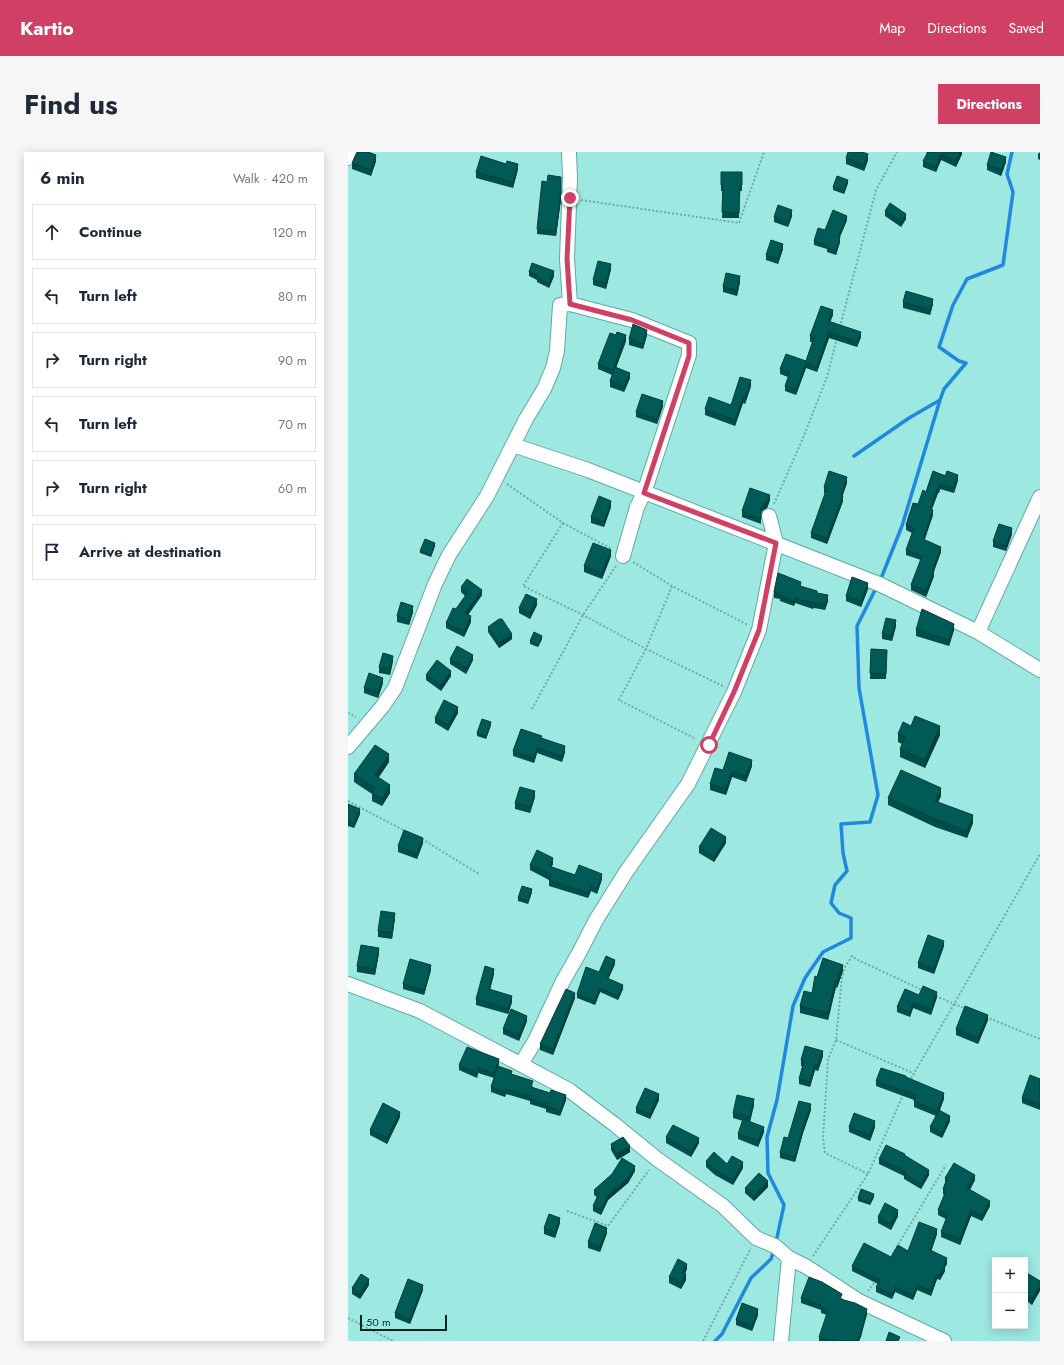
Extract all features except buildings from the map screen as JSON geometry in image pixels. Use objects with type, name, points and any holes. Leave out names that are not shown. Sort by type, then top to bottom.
[{"type":"street","points":[[348,158],[351,152]]},
{"type":"street","points":[[569,152],[570,198],[567,259],[570,304]]},
{"type":"street","points":[[348,747],[382,707],[395,688],[435,584],[449,555],[487,496],[544,388],[553,368],[557,351],[560,305],[570,304],[632,320],[689,343],[689,356],[623,556]]},
{"type":"street","points":[[513,445],[588,470],[879,584],[978,632],[1040,670]]},
{"type":"street","points":[[978,632],[1040,497]]},
{"type":"street","points":[[521,1064],[535,1041],[563,980],[596,920],[626,872],[688,784],[709,745],[734,692],[759,630],[776,543],[769,516]]},
{"type":"street","points":[[348,984],[420,1011],[569,1090],[657,1159],[723,1206],[756,1238],[775,1246],[790,1258],[807,1266],[859,1300],[944,1341]]},
{"type":"street","points":[[781,1341],[790,1258]]},
{"type":"path","points":[[570,198],[739,223],[764,152]]},
{"type":"path","points":[[769,516],[803,438],[827,377],[876,190],[897,152]]},
{"type":"path","points":[[563,523],[523,586],[734,692]]},
{"type":"path","points":[[532,709],[583,615],[623,556]]},
{"type":"path","points":[[672,586],[646,649],[619,700],[709,745]]},
{"type":"path","points":[[348,801],[407,832]]},
{"type":"path","points":[[421,839],[479,874]]},
{"type":"path","points":[[907,1087],[913,1073],[1040,854]]},
{"type":"path","points":[[868,1174],[825,1154],[823,1138],[828,1059],[836,1040],[842,977],[845,967],[852,956],[926,991]]},
{"type":"path","points":[[933,994],[968,1010]]},
{"type":"path","points":[[982,1016],[1040,1039]]},
{"type":"path","points":[[836,1040],[913,1073]]},
{"type":"path","points":[[807,1266],[868,1174],[904,1094]]},
{"type":"path","points":[[567,1211],[608,1226],[657,1159]]},
{"type":"path","points":[[887,1262],[946,1164]]},
{"type":"path","points":[[702,1341],[756,1238]]},
{"type":"path","points":[[859,1300],[879,1276]]},
{"type":"path","points":[[348,1318],[392,1341]]},
{"type":"waterway","points":[[854,456],[909,418],[940,400],[944,389],[966,363],[959,361],[939,347],[953,305],[967,279],[1003,265],[1013,192],[1007,174],[1012,152]]},
{"type":"waterway","points":[[880,581],[902,526],[940,400]]},
{"type":"waterway","points":[[776,1242],[784,1205],[768,1173],[767,1137],[777,1100],[793,1006],[805,978],[823,952],[851,938],[851,918],[839,913],[831,903],[835,885],[847,871],[843,853],[841,824],[870,822],[878,795],[859,688],[857,626],[877,586]]},
{"type":"waterway","points":[[715,1341],[722,1334],[751,1278],[771,1259],[774,1250]]},
{"type":"route","points":[[570,198],[567,259],[570,304],[632,320],[689,343],[689,356],[644,493],[776,543],[759,630],[734,692],[709,745]]}]
